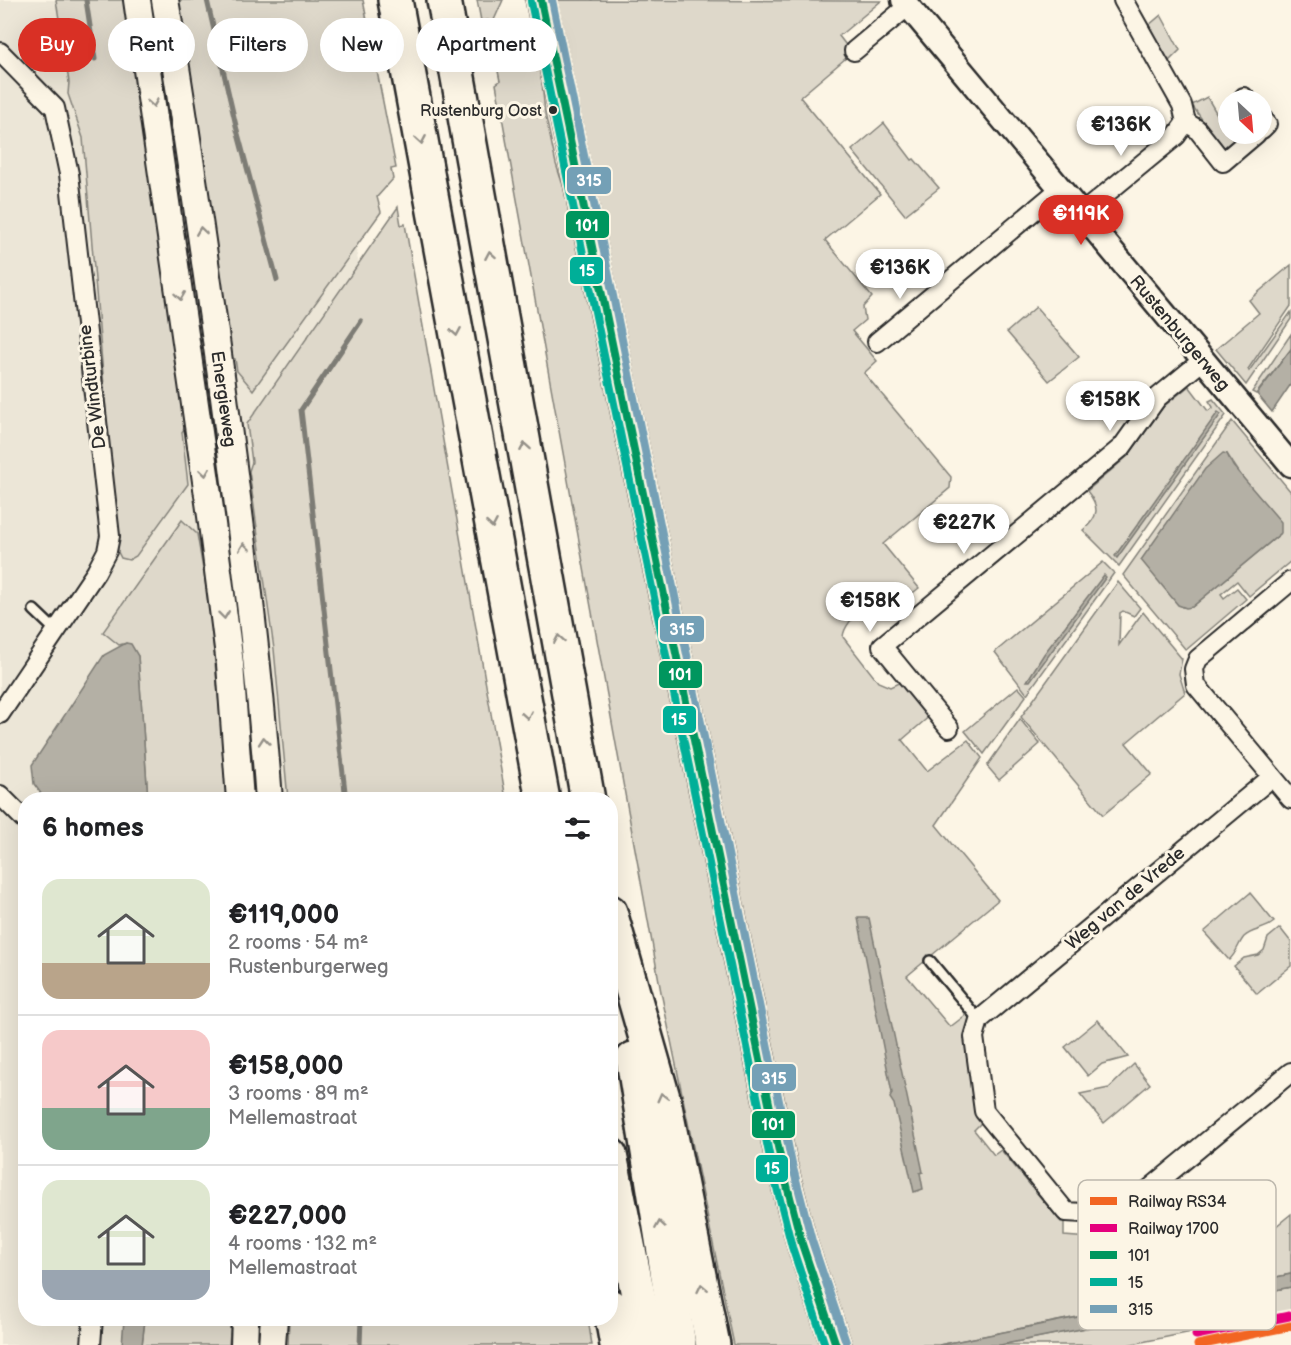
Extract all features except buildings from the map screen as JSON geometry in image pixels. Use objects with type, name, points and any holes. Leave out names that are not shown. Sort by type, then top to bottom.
[{"type":"highway","points":[[395,0],[542,792]]},
{"type":"highway","points":[[444,0],[587,792]]},
{"type":"highway","points":[[618,940],[664,1101],[713,1345]]},
{"type":"highway","points":[[618,970],[679,1345]]},
{"type":"highway","points":[[618,1195],[648,1345]]},
{"type":"highway","points":[[614,1326],[617,1345]]},
{"type":"main road","name":"Energieweg","points":[[137,0],[200,429],[230,664],[239,792]]},
{"type":"main road","name":"Energieweg","points":[[165,0],[186,123],[236,482],[254,636],[268,792]]},
{"type":"main road","points":[[542,9],[782,1166],[807,1263],[836,1345]]},
{"type":"main road","points":[[244,1345],[245,1326]]},
{"type":"main road","points":[[272,1345],[273,1326]]},
{"type":"street","points":[[1123,0],[1182,105],[1186,122],[1197,129],[1223,162],[1244,144]]},
{"type":"street","name":"Rustenburgerweg","points":[[854,51],[905,3],[1291,465]]},
{"type":"street","name":"De Windturbine","points":[[0,52],[55,108],[69,174],[109,528],[105,558],[0,714]]},
{"type":"street","points":[[1081,214],[1176,136],[1186,122]]},
{"type":"street","points":[[878,342],[1060,189]]},
{"type":"street","points":[[949,728],[882,646],[1122,447],[1156,398],[1203,360]]},
{"type":"street","points":[[1291,581],[1203,654],[1194,669],[1197,685],[1291,799]]},
{"type":"street","name":"Weg van de Vrede","points":[[979,1020],[1272,777]]},
{"type":"street","points":[[0,795],[18,813]]},
{"type":"street","points":[[979,1020],[974,1037],[984,1111],[1066,1212],[1078,1213]]},
{"type":"street","points":[[1160,1180],[1291,1072]]},
{"type":"street","points":[[91,1345],[92,1326]]},
{"type":"lane","points":[[34,610],[56,631]]},
{"type":"lane","points":[[930,961],[979,1020]]},
{"type":"shaded area","points":[[0,0],[312,0],[320,45],[320,72],[325,72],[452,792],[18,792],[18,1326],[543,1326],[547,1345],[0,1345]]},
{"type":"shaded area","points":[[56,0],[125,0],[128,18],[108,18],[108,72],[135,72],[186,426],[182,432],[188,484],[136,556],[129,560],[121,558],[118,552],[83,138],[68,94],[67,72],[96,72],[96,18],[59,18]]},
{"type":"shaded area","points":[[172,0],[363,0],[367,18],[320,18],[320,72],[377,72],[396,168],[391,169],[393,179],[377,197],[381,212],[253,390],[237,371],[235,359],[230,358],[184,72],[195,72],[195,18],[175,18]]},
{"type":"shaded area","points":[[477,0],[503,0],[495,18],[480,18]]},
{"type":"shaded area","points":[[554,0],[881,1],[839,36],[852,53],[800,97],[880,194],[825,240],[872,297],[863,307],[865,320],[852,331],[877,361],[864,373],[951,477],[950,488],[883,544],[919,588],[899,604],[883,599],[865,607],[850,622],[843,637],[878,682],[890,687],[903,681],[931,715],[902,740],[927,771],[968,740],[982,758],[936,825],[998,900],[907,976],[950,1027],[967,1014],[971,1020],[983,1121],[974,1130],[994,1155],[1001,1150],[1061,1222],[1064,1222],[1064,1236],[1078,1237],[1078,1317],[939,1345],[850,1345],[805,1217]]},
{"type":"shaded area","points":[[1161,15],[1180,50],[1168,62],[1148,26]]},
{"type":"shaded area","points":[[498,72],[541,72],[545,113],[556,164],[578,231],[776,1206],[803,1297],[822,1345],[734,1345],[661,992],[496,84],[500,81]]},
{"type":"shaded area","points":[[1207,97],[1218,116],[1218,143],[1192,105]]},
{"type":"shaded area","points":[[884,123],[912,160],[914,159],[939,188],[905,215],[852,150]]},
{"type":"shaded area","points":[[1219,144],[1233,144],[1228,148]]},
{"type":"shaded area","points":[[398,207],[401,225],[405,224],[505,792],[287,792],[274,649],[249,471],[252,462],[247,424]]},
{"type":"shaded area","points":[[1291,265],[1291,306],[1248,369],[1249,371],[1291,312],[1291,319],[1246,385],[1216,349],[1259,313],[1249,300]]},
{"type":"shaded area","points":[[1036,307],[1079,357],[1049,381],[1007,332]]},
{"type":"shaded area","points":[[1291,334],[1291,349],[1256,394],[1252,392]]},
{"type":"shaded area","points":[[1291,349],[1291,384],[1272,412],[1257,394]]},
{"type":"shaded area","points":[[1189,386],[1208,411],[1213,407],[1209,401],[1213,399],[1226,415],[1119,566],[1083,530],[1092,521],[1096,512],[1094,502],[1087,491],[1129,455],[1163,407]]},
{"type":"shaded area","points":[[1218,412],[1221,414],[1117,558],[1115,556]]},
{"type":"shaded area","points":[[1232,421],[1291,492],[1291,561],[1249,596],[1237,581],[1221,594],[1224,598],[1237,588],[1246,599],[1186,650],[1123,575]],"holes":[[[1227,454],[1280,534],[1192,607],[1182,607]]]},
{"type":"shaded area","points":[[1223,453],[1227,454],[1233,466],[1281,522],[1281,533],[1192,607],[1186,608],[1178,605],[1141,560],[1205,469]]},
{"type":"shaded area","points":[[182,520],[197,534],[210,610],[227,792],[148,792],[138,656],[126,643],[119,645],[103,632]]},
{"type":"shaded area","points":[[1103,562],[1114,573],[1027,694],[995,652]]},
{"type":"shaded area","points":[[1104,575],[1106,577],[1030,681],[1027,681],[1044,654]]},
{"type":"shaded area","points":[[1118,582],[1140,608],[1134,616],[1123,611],[1120,613],[1119,645],[1143,612],[1182,659],[1179,674],[1185,693],[1126,743],[1152,774],[1103,815],[1021,717]]},
{"type":"shaded area","points":[[126,643],[131,644],[138,656],[148,792],[40,792],[34,784],[32,765],[104,655]]},
{"type":"shaded area","points":[[1018,687],[1026,696],[984,754],[965,731]]},
{"type":"shaded area","points":[[1020,719],[1040,744],[999,780],[987,766]]},
{"type":"shaded area","points":[[1250,893],[1274,922],[1244,937],[1229,960],[1204,932]]},
{"type":"shaded area","points":[[858,918],[869,918],[923,1172],[920,1173],[923,1189],[914,1192],[894,1104],[890,1098],[892,1093]]},
{"type":"shaded area","points":[[1280,928],[1291,942],[1291,966],[1257,994],[1234,966],[1244,958],[1258,955],[1264,950],[1268,938]]},
{"type":"shaded area","points":[[1098,1020],[1128,1057],[1102,1064],[1088,1076],[1065,1047]]},
{"type":"shaded area","points":[[1134,1064],[1150,1084],[1104,1123],[1080,1094],[1109,1088]]},
{"type":"shaded area","points":[[1291,1214],[1291,1274],[1276,1277],[1276,1226]]},
{"type":"shaded area","points":[[1291,1274],[1291,1287],[1276,1290],[1276,1277]]},
{"type":"shaded area","points":[[1291,1287],[1291,1312],[1276,1315],[1276,1290]]},
{"type":"shaded area","points":[[1078,1317],[1078,1329],[1000,1345],[939,1345]]},
{"type":"shaded area","points":[[123,1326],[144,1326],[142,1345],[122,1345]]},
{"type":"shaded area","points":[[144,1326],[230,1326],[229,1345],[142,1345]]},
{"type":"shaded area","points":[[289,1326],[589,1326],[592,1345],[288,1345]]},
{"type":"shaded area","points":[[1078,1329],[1202,1330],[1127,1345],[1000,1345]]},
{"type":"waterway","points":[[86,0],[89,18]]},
{"type":"waterway","points":[[207,0],[237,130],[277,280]]},
{"type":"waterway","points":[[345,792],[301,410],[361,321]]},
{"type":"waterway","points":[[360,1345],[361,1326]]},
{"type":"rail line","name":"1700","points":[[1276,1319],[1289,1316]]},
{"type":"rail line","name":"RS34","points":[[1276,1329],[1291,1326]]},
{"type":"rail line","name":"1700","points":[[1196,1335],[1220,1330]]},
{"type":"rail line","name":"RS34","points":[[1198,1345],[1271,1330]]},
{"type":"transit line","name":"101","points":[[541,0],[782,1166],[802,1244],[836,1345]]},
{"type":"transit line","name":"315","points":[[552,0],[792,1164],[812,1241],[846,1342]]},
{"type":"transit line","name":"15","points":[[531,2],[772,1168],[792,1247],[825,1345]]},
{"type":"place","name":"Rustenburg Oost","points":[[553,110]]}]
